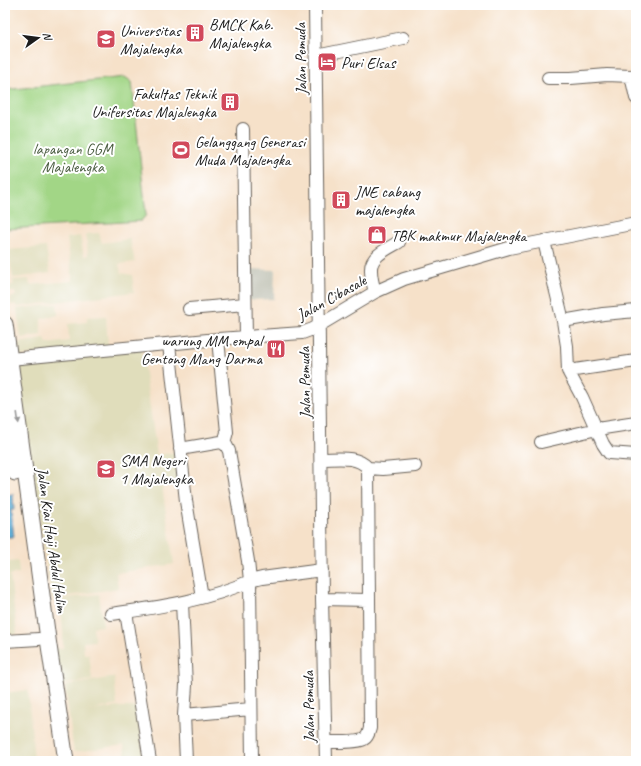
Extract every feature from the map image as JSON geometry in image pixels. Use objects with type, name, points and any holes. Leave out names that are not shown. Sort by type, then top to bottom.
[{"type":"main road","name":"Jalan Kiai Haji Abdul Halim","points":[[5,324],[66,761]]},
{"type":"main road","name":"Jalan Kiai Haji Abdul Halim","points":[[5,405],[58,761]]},
{"type":"street","name":"Jalan Pemuda","points":[[315,5],[322,599],[326,761]]},
{"type":"street","points":[[316,56],[403,38]]},
{"type":"street","points":[[548,78],[634,75],[636,98]]},
{"type":"street","points":[[243,129],[246,338]]},
{"type":"street","name":"Jalan Cibasale","points":[[10,360],[218,339],[302,333],[313,329],[375,292],[399,281],[509,248],[636,223]]},
{"type":"street","points":[[544,241],[563,321],[567,346],[568,371],[582,397],[603,444],[610,453],[636,455]]},
{"type":"street","points":[[375,292],[371,268],[374,259],[399,242]]},
{"type":"street","points":[[189,309],[245,304]]},
{"type":"street","points":[[563,321],[603,314],[636,311]]},
{"type":"street","points":[[218,339],[227,432],[224,443],[229,451],[250,582],[252,761]]},
{"type":"street","points":[[169,344],[186,501],[202,597]]},
{"type":"street","points":[[568,371],[636,361]]},
{"type":"street","points":[[541,442],[597,429],[636,423]]},
{"type":"street","points":[[180,448],[221,442],[224,443]]},
{"type":"street","points":[[321,459],[347,458],[356,460],[368,468],[383,469],[415,466]]},
{"type":"street","points":[[325,742],[365,739],[370,728],[368,468]]},
{"type":"street","points":[[111,614],[182,603],[217,594],[262,578],[322,570]]},
{"type":"street","points":[[322,599],[368,600]]},
{"type":"street","points":[[182,603],[186,685],[184,715],[186,761]]},
{"type":"street","points":[[126,612],[150,761]]},
{"type":"street","points":[[5,641],[39,639]]},
{"type":"street","points":[[184,715],[251,709]]},
{"type":"shaded area","points":[[99,233],[102,243],[130,239],[135,262],[119,264],[121,273],[132,275],[134,292],[16,307],[16,304],[11,305],[10,298],[16,296],[15,292],[9,292],[9,286],[14,284],[12,280],[29,279],[30,285],[73,281],[67,238],[80,236],[84,256],[88,255],[86,234]]},
{"type":"shaded area","points":[[46,247],[50,273],[13,278],[8,250]]},
{"type":"shaded area","points":[[249,269],[275,270],[274,299],[248,300]]},
{"type":"shaded area","points":[[57,304],[58,315],[41,319],[41,335],[21,338],[17,309]]},
{"type":"shaded area","points":[[106,316],[108,347],[19,356],[18,343],[45,339],[47,344],[69,341],[68,324],[87,322],[87,317]]},
{"type":"shaded area","name":"SMA Negeri 1 Majalengka","points":[[141,346],[157,455],[178,452],[183,483],[162,486],[174,564],[116,573],[118,588],[52,599],[15,365]]},
{"type":"shaded area","points":[[5,559],[9,562],[18,561],[19,573],[10,575],[17,634],[5,635]]},
{"type":"shaded area","points":[[99,594],[103,626],[93,627],[95,641],[83,642],[84,654],[89,654],[92,680],[60,685],[53,649],[63,648],[60,599]]},
{"type":"shaded area","points":[[114,677],[117,705],[85,711],[119,707],[139,707],[143,759],[126,761],[124,745],[74,752],[65,686]]},
{"type":"shaded area","points":[[28,690],[34,761],[5,761],[5,693]]},
{"type":"green space","name":"lapangan GGM Majalengka","points":[[125,77],[132,82],[146,215],[141,221],[5,229],[5,90]]},
{"type":"water","points":[[13,494],[14,510],[11,510],[14,537],[5,537],[5,495]]},
{"type":"place","name":"BMCK Kab. Majalengka","points":[[195,33]]},
{"type":"place","name":"Universitas Majalengka","points":[[106,39]]},
{"type":"place","name":"Puri Elsas","points":[[327,62]]},
{"type":"place","name":"Fakultas Teknik Unifersitas Majalengka","points":[[230,102]]},
{"type":"place","name":"Gelanggang Generasi Muda Majalengka","points":[[181,150]]},
{"type":"place","name":"JNE cabang majalengka","points":[[341,200]]},
{"type":"place","name":"TBK makmur Majalengka","points":[[377,235]]},
{"type":"place","name":"warung MM empal Gentong Mang Darma","points":[[276,349]]},
{"type":"place","name":"SMA Negeri 1 Majalengka","points":[[106,469]]}]
